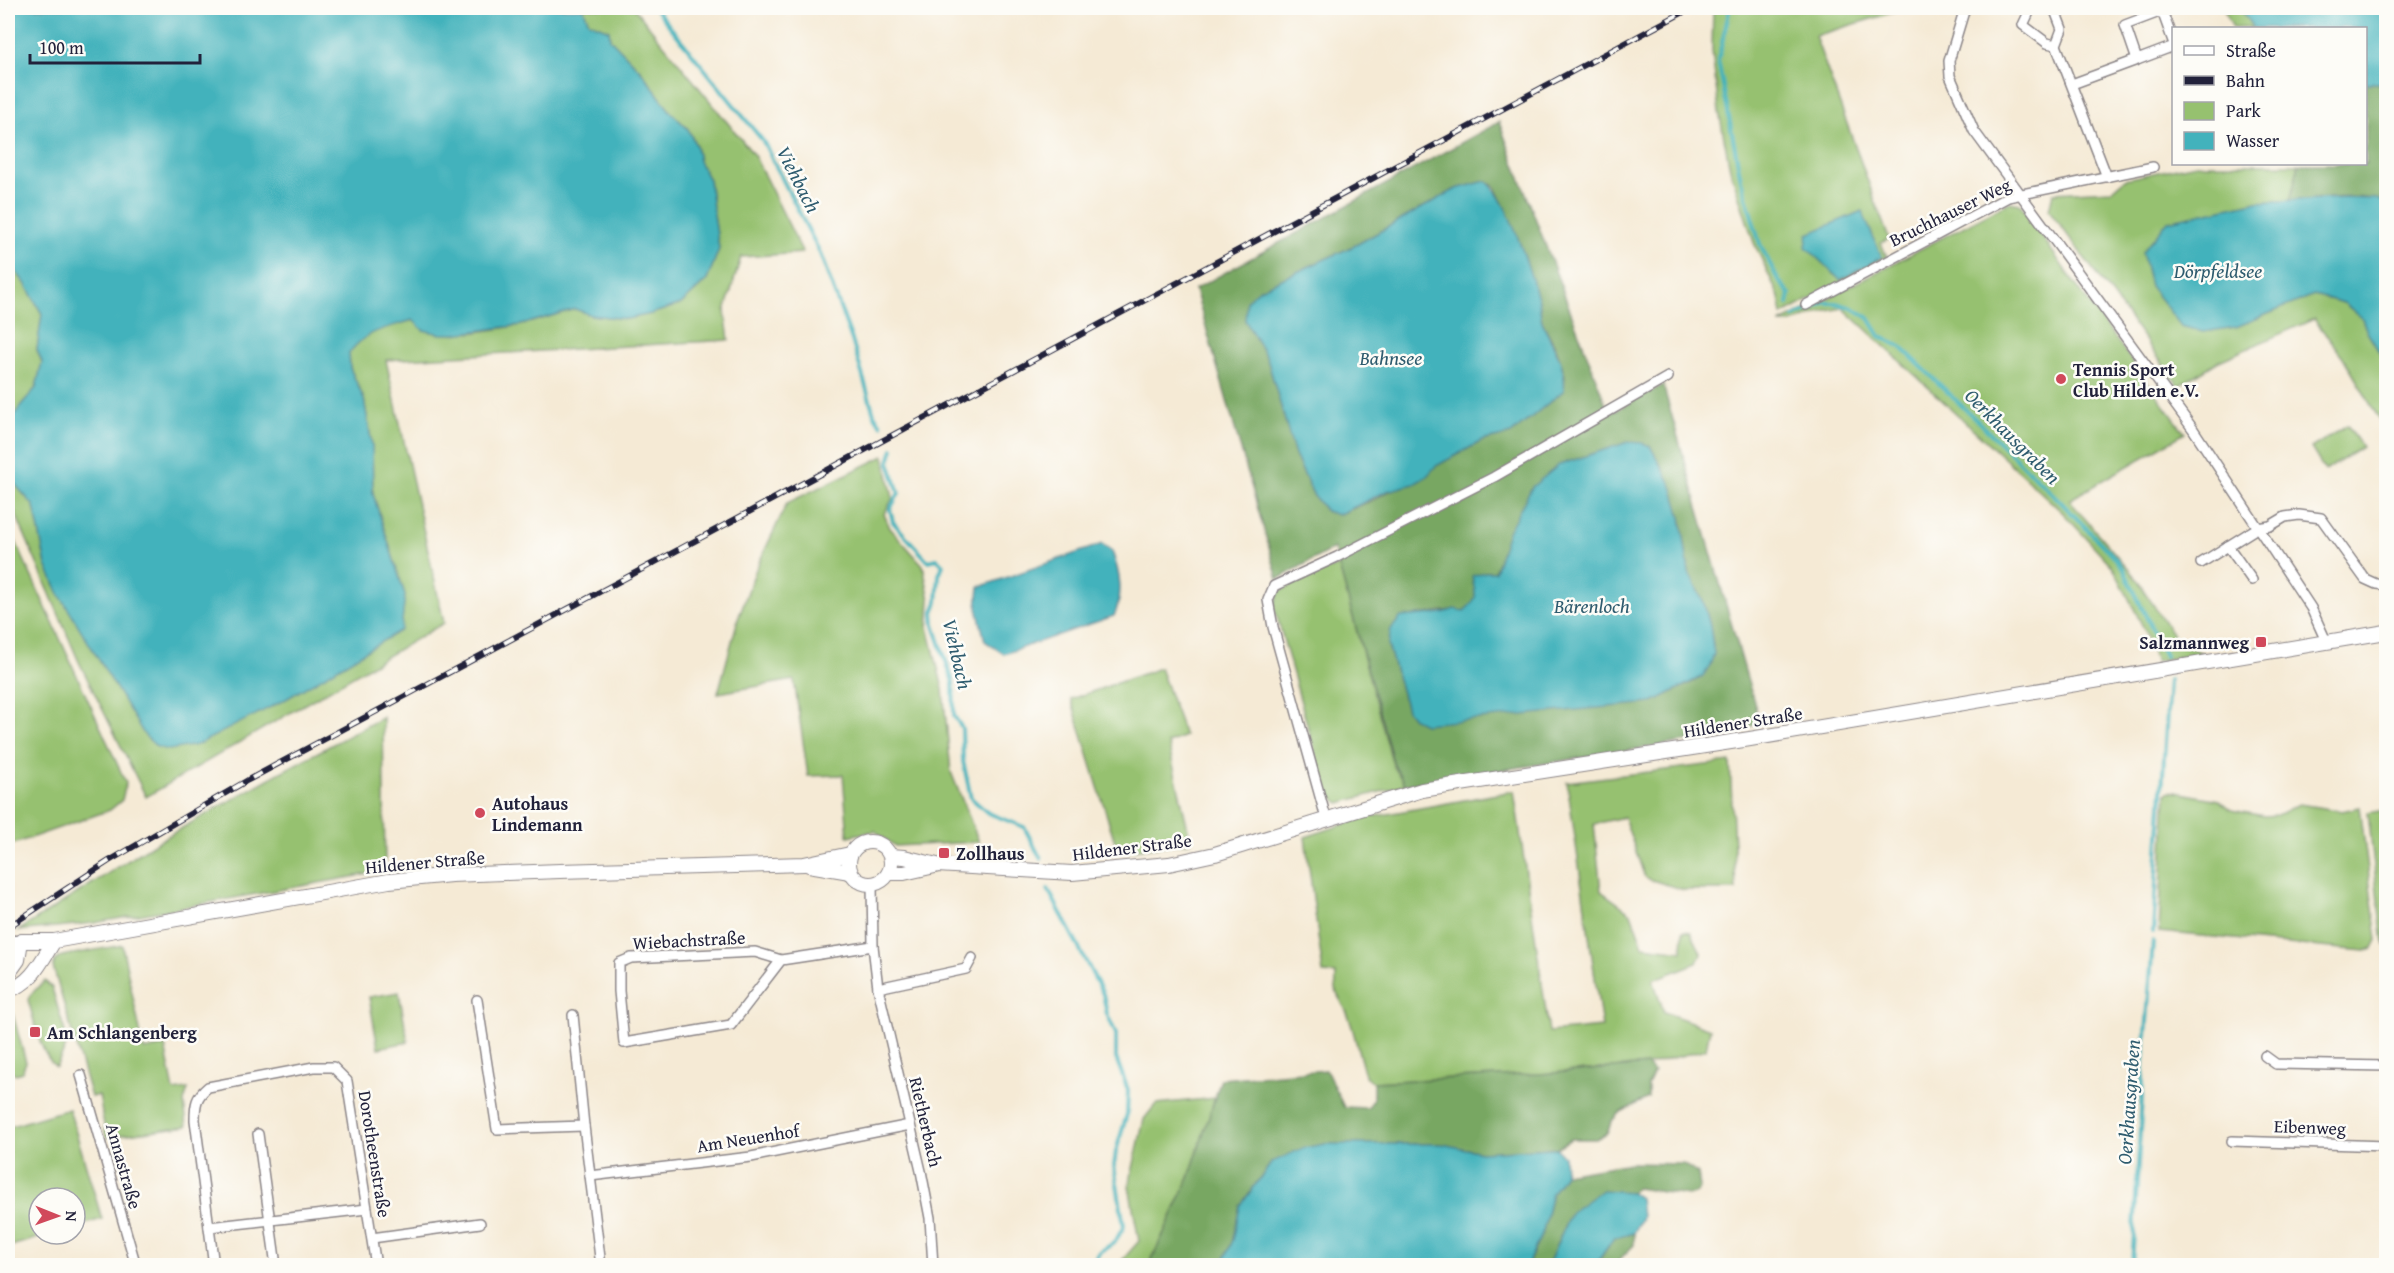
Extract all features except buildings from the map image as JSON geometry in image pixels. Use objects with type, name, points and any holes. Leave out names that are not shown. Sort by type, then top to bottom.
[{"type":"main road","name":"Hildener Straße","points":[[891,856],[937,865],[1072,873],[1169,864],[1215,854],[1422,790],[1738,741],[2386,632]]},
{"type":"main road","points":[[866,842],[876,842],[885,847],[891,856],[890,873],[880,883],[872,885],[855,879],[850,872],[848,863],[850,854],[866,842]]},
{"type":"main road","name":"Hildener Straße","points":[[8,974],[18,960],[14,940],[54,940],[389,881],[451,875],[804,864],[850,854]]},
{"type":"main road","name":"Hildener Straße","points":[[804,864],[850,872]]},
{"type":"main road","name":"Hildener Straße","points":[[890,873],[904,873],[937,865]]},
{"type":"main road","points":[[8,990],[26,982],[54,940]]},
{"type":"street","points":[[1965,8],[1949,60],[1950,76],[1974,131],[2193,429],[2311,608],[2326,641]]},
{"type":"street","points":[[2031,8],[2023,25],[2048,44],[2056,45]]},
{"type":"street","points":[[2054,8],[2062,29],[2056,45],[2107,177]]},
{"type":"street","points":[[2137,60],[2124,25],[2161,9],[2172,39]]},
{"type":"street","points":[[2072,84],[2172,46]]},
{"type":"street","name":"Bruchhauser Weg","points":[[1806,305],[2008,197],[2153,167]]},
{"type":"street","points":[[1326,818],[1274,627],[1268,600],[1274,586],[1337,557],[1494,477],[1668,377]]},
{"type":"street","points":[[2201,562],[2257,528],[2270,526],[2285,517],[2300,515],[2321,518],[2364,579],[2386,585]]},
{"type":"street","points":[[2228,546],[2252,580]]},
{"type":"street","name":"Rietherbach","points":[[872,885],[873,946],[878,988],[930,1218],[933,1266]]},
{"type":"street","name":"Wiebachstraße","points":[[781,960],[731,1025],[624,1043],[619,963],[631,958],[755,952],[781,960],[873,946]]},
{"type":"street","points":[[878,988],[966,969],[972,958]]},
{"type":"street","points":[[477,1000],[496,1129],[584,1126]]},
{"type":"street","points":[[573,1016],[601,1266]]},
{"type":"street","points":[[2265,1056],[2276,1064],[2386,1066]]},
{"type":"street","name":"Dorotheenstraße","points":[[214,1266],[195,1120],[198,1096],[208,1087],[314,1067],[333,1068],[347,1081],[376,1266]]},
{"type":"street","name":"Annastraße","points":[[81,1076],[136,1266]]},
{"type":"street","name":"Am Neuenhof","points":[[590,1176],[751,1157],[910,1125]]},
{"type":"street","points":[[258,1134],[276,1266]]},
{"type":"street","name":"Eibenweg","points":[[2232,1141],[2386,1146]]},
{"type":"street","points":[[209,1227],[367,1209]]},
{"type":"street","name":"Dorotheenstraße","points":[[372,1238],[480,1223]]},
{"type":"green space","points":[[583,8],[634,8],[754,155],[803,253],[741,257],[725,311],[729,340],[386,360],[444,623],[146,797],[79,662],[8,496],[8,246],[13,268],[25,283],[42,314],[37,350],[42,362],[36,388],[21,405],[13,482],[34,506],[46,565],[405,595],[373,494],[372,445],[364,399],[350,368],[349,353],[358,342],[372,331],[413,320],[471,333],[521,325],[575,309],[591,315],[627,319],[651,314],[681,304],[707,280],[719,249],[709,180],[699,161],[696,146],[688,129],[670,111],[641,71],[610,39],[609,30],[589,22]]},
{"type":"green space","points":[[1713,8],[1904,9],[1815,36],[1889,239],[1881,243],[1887,257],[1782,315],[1779,297],[1754,243],[1730,169],[1719,112],[1712,51]]},
{"type":"green space","points":[[2223,8],[2240,8],[2252,27],[2232,27]]},
{"type":"green space","points":[[2367,83],[2386,83],[2386,203],[2351,197],[2290,201],[2299,165],[2367,165]]},
{"type":"green space","points":[[1499,122],[1606,405],[1611,413],[1663,385],[1760,723],[1715,737],[1405,785],[1394,765],[1334,548],[1278,579],[1195,289]],"holes":[[[1486,181],[1495,187],[1506,210],[1539,301],[1542,321],[1556,348],[1565,375],[1564,390],[1511,434],[1482,441],[1375,499],[1338,515],[1326,511],[1314,496],[1295,455],[1267,358],[1245,320],[1260,289],[1356,245],[1456,189]],[[1650,446],[1662,467],[1681,517],[1689,573],[1704,604],[1710,626],[1713,645],[1695,681],[1650,703],[1414,719],[1407,710],[1388,645],[1417,615],[1464,611],[1473,603],[1477,591],[1473,584],[1485,572],[1494,572],[1532,487]]]},
{"type":"green space","points":[[2191,165],[2299,165],[2290,201],[2254,202],[2224,209],[2236,327],[2314,295],[2344,303],[2362,318],[2367,332],[2386,363],[2386,431],[2343,357],[2314,319],[2217,362],[2179,386],[2049,210],[2053,193],[2112,190],[2125,179]]},
{"type":"green space","points":[[2010,202],[2020,204],[2067,273],[2185,433],[2069,500],[2135,577],[2179,644],[2202,653],[2156,661],[2144,629],[2113,567],[2063,513],[1843,308],[1818,313],[1792,323],[1780,323]]},
{"type":"green space","points":[[2347,425],[2362,447],[2325,471],[2311,448]]},
{"type":"green space","points":[[884,456],[893,498],[884,514],[890,528],[923,565],[930,600],[928,627],[943,689],[951,772],[979,842],[895,846],[875,831],[848,836],[843,775],[808,776],[794,680],[718,693],[738,619],[756,569],[787,503]]},
{"type":"green space","points":[[8,525],[126,783],[122,800],[110,810],[8,846]]},
{"type":"green space","points":[[1339,566],[1393,765],[1405,785],[1340,803],[1328,794],[1321,774],[1274,606],[1280,591],[1314,574]]},
{"type":"green space","points":[[1160,668],[1185,736],[1168,743],[1191,842],[1118,852],[1071,699]]},
{"type":"green space","points":[[383,717],[385,871],[94,923],[18,931],[154,844]]},
{"type":"green space","points":[[1730,762],[1736,890],[1684,890],[1645,878],[1624,817],[1594,824],[1601,891],[1631,913],[1643,946],[1682,951],[1683,931],[1691,932],[1701,953],[1697,963],[1653,980],[1664,1012],[1710,1029],[1706,1049],[1648,1065],[1540,1074],[1373,1082],[1366,1078],[1349,1018],[1337,994],[1336,974],[1323,973],[1305,837],[1360,819],[1514,791],[1549,1032],[1602,1027],[1567,782]]},
{"type":"green space","points":[[2170,791],[2219,800],[2231,810],[2264,816],[2277,815],[2299,804],[2342,811],[2360,807],[2377,940],[2373,948],[2365,951],[2159,932],[2166,793]]},
{"type":"green space","points":[[2386,810],[2386,946],[2382,935],[2368,813]]},
{"type":"green space","points":[[122,945],[144,1050],[165,1046],[174,1091],[188,1089],[184,1102],[187,1126],[106,1137],[99,1095],[91,1097],[53,967],[55,961],[62,956]]},
{"type":"green space","points":[[45,981],[52,988],[68,1042],[56,1067],[45,1053],[28,1000],[30,995]]},
{"type":"green space","points":[[399,992],[408,1042],[378,1048],[369,997]]},
{"type":"green space","points":[[9,1001],[26,1062],[22,1072],[16,1074],[8,1070]]},
{"type":"green space","points":[[1648,1065],[1654,1072],[1648,1085],[1648,1098],[1619,1113],[1611,1122],[1607,1133],[1596,1139],[1571,1139],[1556,1148],[1481,1152],[1441,1144],[1325,1144],[1272,1162],[1240,1206],[1233,1240],[1222,1265],[1149,1266],[1189,1178],[1221,1079],[1326,1070],[1344,1107],[1368,1108],[1373,1100],[1373,1082],[1540,1074]]},
{"type":"green space","points":[[1215,1098],[1189,1178],[1149,1265],[1117,1266],[1139,1241],[1129,1186],[1144,1119],[1156,1104]]},
{"type":"green space","points":[[69,1109],[102,1219],[87,1223],[87,1186],[27,1186],[27,1241],[8,1247],[8,1127]]},
{"type":"green space","points":[[1630,1163],[1683,1164],[1698,1174],[1700,1187],[1697,1193],[1688,1196],[1637,1188],[1571,1212],[1548,1265],[1527,1266],[1543,1231],[1552,1193],[1565,1174]]},
{"type":"green space","points":[[1634,1233],[1634,1245],[1614,1265],[1595,1266],[1614,1238]]},
{"type":"water","points":[[8,8],[583,8],[589,22],[609,30],[610,39],[641,71],[670,111],[688,129],[696,146],[699,161],[709,180],[719,249],[707,280],[681,304],[627,319],[591,315],[575,309],[521,325],[454,334],[423,330],[413,320],[370,334],[356,345],[349,353],[350,368],[364,399],[372,445],[373,494],[405,595],[401,630],[288,698],[197,745],[169,750],[157,747],[145,736],[59,594],[46,565],[34,506],[13,482],[8,426],[21,405],[36,388],[42,362],[37,350],[42,314],[25,283],[13,268],[8,246]]},
{"type":"water","points":[[2240,8],[2386,8],[2386,83],[2367,83],[2367,27],[2252,27]]},
{"type":"water","name":"Bahnsee","points":[[1486,181],[1502,202],[1517,235],[1538,298],[1542,321],[1561,362],[1564,390],[1511,434],[1482,441],[1436,466],[1426,477],[1414,484],[1387,491],[1338,515],[1326,511],[1314,496],[1295,455],[1267,358],[1245,320],[1247,300],[1260,289],[1356,245],[1456,189]]},
{"type":"water","name":"Dörpfeldsee","points":[[2377,199],[2386,203],[2386,363],[2367,332],[2362,318],[2344,303],[2314,295],[2236,327],[2203,332],[2181,326],[2150,286],[2142,252],[2168,221],[2254,202]]},
{"type":"water","points":[[1862,211],[1882,257],[1840,280],[1806,247],[1808,234]]},
{"type":"water","name":"Bärenloch","points":[[1628,442],[1650,446],[1672,486],[1681,517],[1689,573],[1704,604],[1710,626],[1714,654],[1703,676],[1651,703],[1424,724],[1414,719],[1407,710],[1388,645],[1391,629],[1401,617],[1442,613],[1455,609],[1464,611],[1475,595],[1472,576],[1495,572],[1508,532],[1532,487],[1559,465]]},
{"type":"water","points":[[1102,544],[1112,551],[1119,576],[1119,599],[1114,616],[1004,654],[985,641],[977,608],[979,587]]},
{"type":"water","points":[[1325,1144],[1442,1144],[1481,1152],[1556,1148],[1564,1156],[1565,1174],[1552,1193],[1543,1231],[1527,1265],[1222,1265],[1233,1240],[1240,1206],[1272,1162],[1303,1148]]},
{"type":"water","points":[[1602,1190],[1631,1192],[1640,1198],[1642,1217],[1634,1233],[1614,1238],[1595,1265],[1548,1265],[1571,1212]]},
{"type":"waterway","name":"Viehbach","points":[[655,8],[763,141],[819,251],[852,340],[874,414],[881,425]]},
{"type":"waterway","name":"Oerkhausgraben","points":[[1730,8],[1718,60],[1741,180],[1760,244],[1778,280],[1790,294],[1788,304]]},
{"type":"waterway","name":"Oerkhausgraben","points":[[1794,317],[1823,303],[1836,303],[1853,308],[1869,318],[1880,336],[1901,347],[2057,498],[2117,560],[2165,656]]},
{"type":"waterway","name":"Viehbach","points":[[893,449],[889,462],[899,493],[890,509],[893,522],[928,561],[937,559],[943,565],[939,575],[937,602],[933,612],[934,625],[953,682],[954,716],[962,728],[963,761],[971,798],[988,813],[1024,827],[1041,859]]},
{"type":"waterway","name":"Oerkhausgraben","points":[[2153,932],[2169,680]]},
{"type":"waterway","name":"Viehbach","points":[[1048,889],[1103,994],[1107,1014],[1116,1034],[1116,1058],[1128,1090],[1127,1114],[1114,1166],[1124,1226],[1115,1242],[1100,1252],[1091,1266]]},
{"type":"waterway","name":"Oerkhausgraben","points":[[2132,1266],[2153,941]]},
{"type":"railway","points":[[8,927],[109,861],[248,780],[1691,8]]},
{"type":"place","name":"Tennis Sport Club Hilden e.V.","points":[[2061,379]]},
{"type":"place","name":"Salzmannweg","points":[[2261,642]]},
{"type":"place","name":"Autohaus Lindemann","points":[[480,813]]},
{"type":"place","name":"Zollhaus","points":[[944,853]]},
{"type":"place","name":"Am Schlangenberg","points":[[35,1032]]}]
